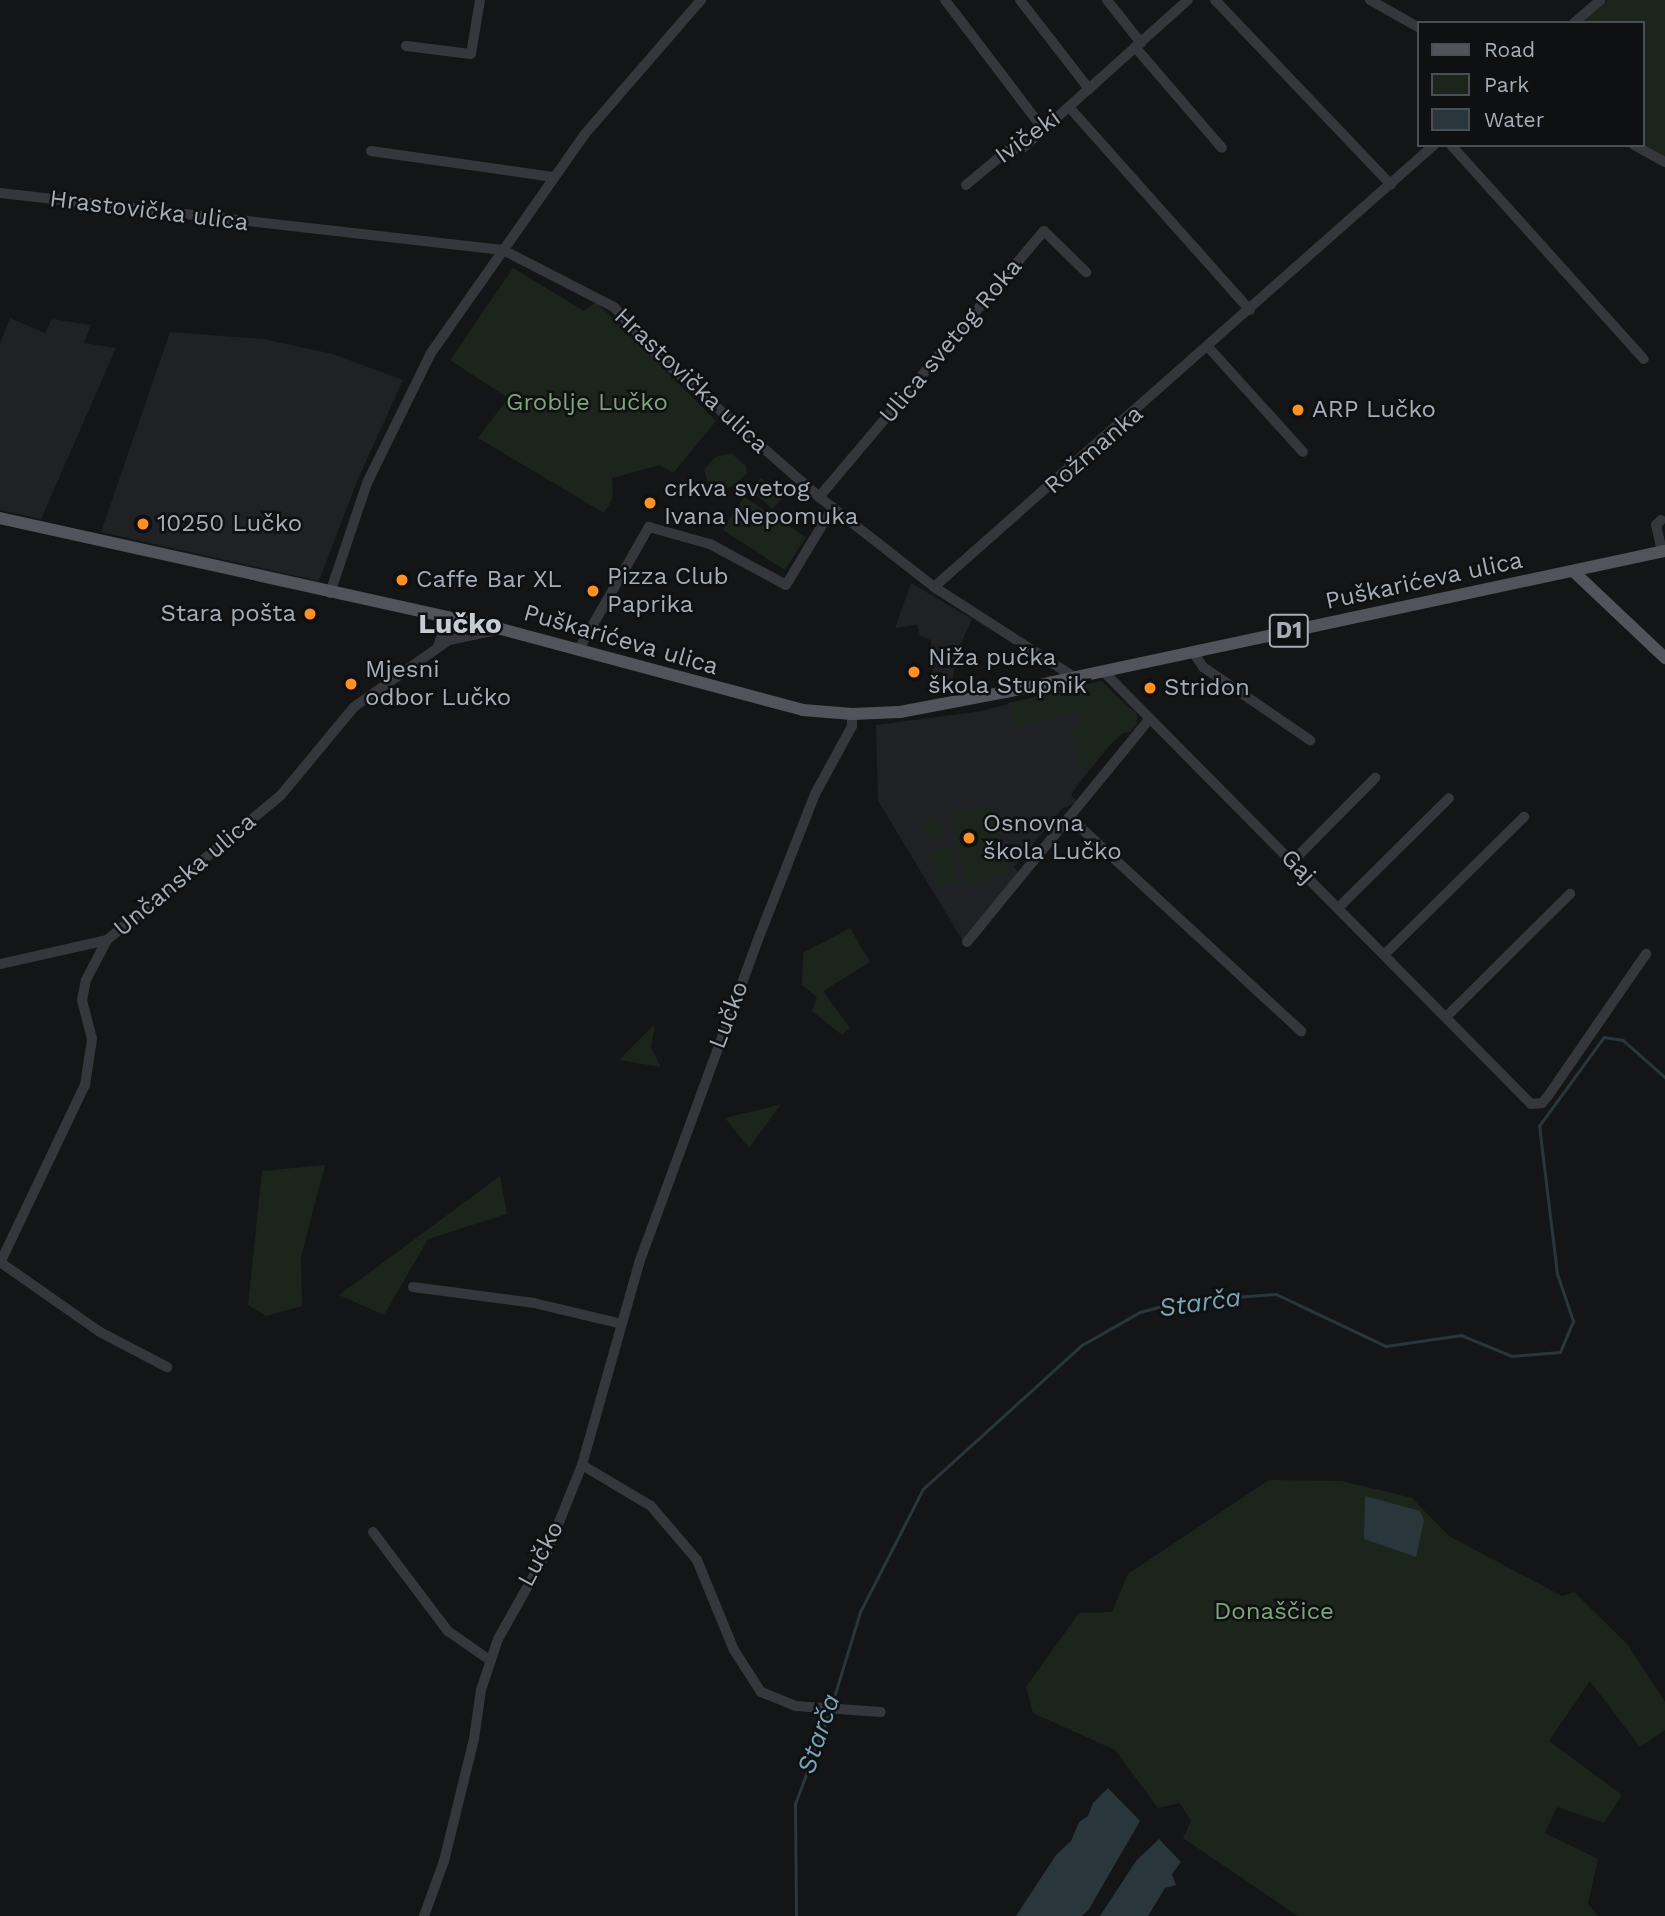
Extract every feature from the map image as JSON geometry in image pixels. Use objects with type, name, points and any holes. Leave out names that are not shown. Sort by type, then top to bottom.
[{"type":"main road","name":"Puškarićeva ulica","points":[[0,518],[501,629],[803,710],[852,714],[900,712],[1663,551]]},
{"type":"main road","points":[[1573,571],[1665,659]]},
{"type":"street","points":[[406,46],[471,54],[480,0]]},
{"type":"street","points":[[687,0],[700,1]]},
{"type":"street","points":[[945,0],[1044,130]]},
{"type":"street","points":[[1020,0],[1090,89]]},
{"type":"street","points":[[1107,0],[1138,45],[1222,148]]},
{"type":"street","name":"Ivičeki","points":[[966,185],[1007,151],[1024,147],[1188,0]]},
{"type":"street","points":[[1215,0],[1391,185]]},
{"type":"street","points":[[1370,0],[1416,26]]},
{"type":"street","points":[[1576,21],[1600,0]]},
{"type":"street","points":[[330,593],[387,438],[431,353],[553,177],[700,1]]},
{"type":"street","points":[[1069,107],[1250,310]]},
{"type":"street","name":"Rožmanka","points":[[934,587],[1209,348],[1432,147]]},
{"type":"street","points":[[1453,147],[1644,359]]},
{"type":"street","points":[[1638,147],[1665,162]]},
{"type":"street","points":[[371,151],[553,177]]},
{"type":"street","name":"Hrastovička ulica","points":[[0,193],[503,250],[614,307],[657,355],[819,497],[934,587],[1074,677]]},
{"type":"street","name":"Ulica svetog Roka","points":[[819,497],[1044,231],[1086,272]]},
{"type":"street","points":[[1209,348],[1303,452]]},
{"type":"street","points":[[579,649],[649,527],[710,544],[786,585],[833,507]]},
{"type":"street","points":[[1661,520],[1656,526],[1663,551]]},
{"type":"street","points":[[435,649],[443,632],[438,617]]},
{"type":"street","name":"Unčanska ulica","points":[[0,1263],[85,1085],[92,1039],[82,1000],[86,980],[107,940],[281,795],[354,707],[435,649],[464,634],[501,629]]},
{"type":"street","points":[[1192,652],[1203,667],[1310,740]]},
{"type":"street","name":"Gaj","points":[[1103,671],[1149,720],[1293,861],[1526,1101],[1536,1105],[1548,1096],[1646,954]]},
{"type":"street","name":"Lučko","points":[[424,1916],[444,1861],[491,1661],[520,1592],[547,1552],[582,1465],[639,1263],[717,1047],[815,794],[852,726],[852,714]]},
{"type":"street","points":[[967,942],[1149,720]]},
{"type":"street","points":[[1293,861],[1375,778]]},
{"type":"street","points":[[1338,908],[1448,799]]},
{"type":"street","points":[[1069,817],[1301,1031]]},
{"type":"street","points":[[1384,955],[1524,817]]},
{"type":"street","points":[[1446,1017],[1570,894]]},
{"type":"street","points":[[0,964],[107,940]]},
{"type":"street","points":[[0,1263],[100,1332],[167,1367]]},
{"type":"street","points":[[413,1287],[534,1303],[622,1324]]},
{"type":"street","points":[[582,1465],[651,1506],[697,1560],[734,1650],[761,1692],[796,1706],[881,1712]]},
{"type":"street","points":[[373,1532],[448,1632],[491,1661]]},
{"type":"shaded area","points":[[10,318],[45,333],[52,319],[91,325],[84,343],[116,348],[41,519],[0,510],[0,343]]},
{"type":"shaded area","points":[[170,332],[263,339],[333,354],[403,380],[358,479],[319,581],[101,532]]},
{"type":"shaded area","points":[[911,583],[972,619],[958,650],[951,687],[934,689],[931,640],[920,636],[917,625],[895,628]]},
{"type":"shaded area","name":"Osnovna škola Lučko","points":[[1100,681],[1137,714],[1137,723],[1130,732],[1119,734],[1079,783],[1071,795],[1077,802],[1062,809],[1014,867],[1019,873],[963,941],[878,801],[876,725],[982,711]]},
{"type":"green space","points":[[1608,0],[1665,0],[1665,157],[1644,145],[1644,21],[1584,21]]},
{"type":"green space","name":"Groblje Lučko","points":[[513,268],[584,311],[596,302],[716,421],[673,473],[660,465],[612,478],[613,498],[604,513],[478,438],[508,398],[450,360]]},
{"type":"green space","points":[[731,453],[746,466],[747,474],[731,487],[710,490],[704,470],[715,457]]},
{"type":"green space","points":[[761,478],[783,497],[772,509],[751,490]]},
{"type":"green space","points":[[744,497],[806,537],[785,570],[723,530]]},
{"type":"green space","points":[[1102,681],[1138,719],[1080,773],[1071,733],[1080,721],[1078,713],[1014,728],[1008,703]]},
{"type":"green space","points":[[992,804],[1008,875],[967,885],[950,814]]},
{"type":"green space","points":[[933,820],[940,823],[943,830],[940,837],[933,840],[926,837],[923,830],[926,823]]},
{"type":"green space","points":[[951,847],[959,882],[937,887],[929,852]]},
{"type":"green space","points":[[850,928],[870,962],[823,991],[850,1028],[842,1035],[812,1011],[817,997],[802,985],[803,953]]},
{"type":"green space","points":[[655,1024],[651,1048],[661,1067],[619,1060]]},
{"type":"green space","points":[[781,1104],[749,1148],[725,1118],[758,1110]]},
{"type":"green space","points":[[325,1165],[301,1257],[302,1306],[266,1316],[248,1305],[262,1171]]},
{"type":"green space","points":[[500,1176],[507,1214],[428,1239],[384,1315],[339,1295]]},
{"type":"green space","name":"Donaščice","points":[[1269,1480],[1342,1481],[1412,1498],[1449,1536],[1562,1596],[1574,1592],[1628,1645],[1665,1702],[1665,1730],[1640,1747],[1590,1681],[1549,1741],[1622,1795],[1604,1823],[1557,1807],[1545,1833],[1598,1859],[1588,1904],[1598,1916],[1298,1916],[1183,1838],[1191,1821],[1180,1803],[1158,1808],[1115,1750],[1033,1713],[1026,1687],[1079,1613],[1112,1612],[1128,1574]]},
{"type":"water","points":[[1365,1496],[1420,1511],[1424,1520],[1416,1557],[1364,1539]]},
{"type":"water","points":[[1108,1788],[1140,1821],[1089,1909],[1082,1916],[1016,1916],[1056,1855],[1071,1841],[1079,1822],[1088,1816],[1093,1803]]},
{"type":"water","points":[[1159,1839],[1181,1862],[1172,1874],[1176,1885],[1165,1888],[1148,1916],[1100,1916],[1136,1861]]},
{"type":"waterway","name":"Starča","points":[[831,1707],[860,1612],[923,1489],[1082,1345],[1140,1312],[1181,1301],[1276,1294],[1386,1346],[1461,1335],[1512,1356],[1560,1352],[1573,1321],[1557,1274],[1539,1126],[1604,1037],[1623,1040],[1665,1077]]},
{"type":"waterway","name":"Starča","points":[[796,1916],[795,1804],[829,1713]]},
{"type":"place","name":"ARP Lučko","points":[[1298,410]]},
{"type":"place","name":"crkva svetog Ivana Nepomuka","points":[[650,503]]},
{"type":"place","name":"10250 Lučko","points":[[143,524]]},
{"type":"place","name":"Caffe Bar XL","points":[[402,580]]},
{"type":"place","name":"Pizza Club Paprika","points":[[593,591]]},
{"type":"place","name":"Stara pošta","points":[[310,614]]},
{"type":"place","name":"Niža pučka škola Stupnik","points":[[914,672]]},
{"type":"place","name":"Mjesni odbor Lučko","points":[[351,684]]},
{"type":"place","name":"Stridon","points":[[1150,688]]},
{"type":"place","name":"Osnovna škola Lučko","points":[[969,838]]},
{"type":"district","name":"Lučko","points":[[460,624]]}]
